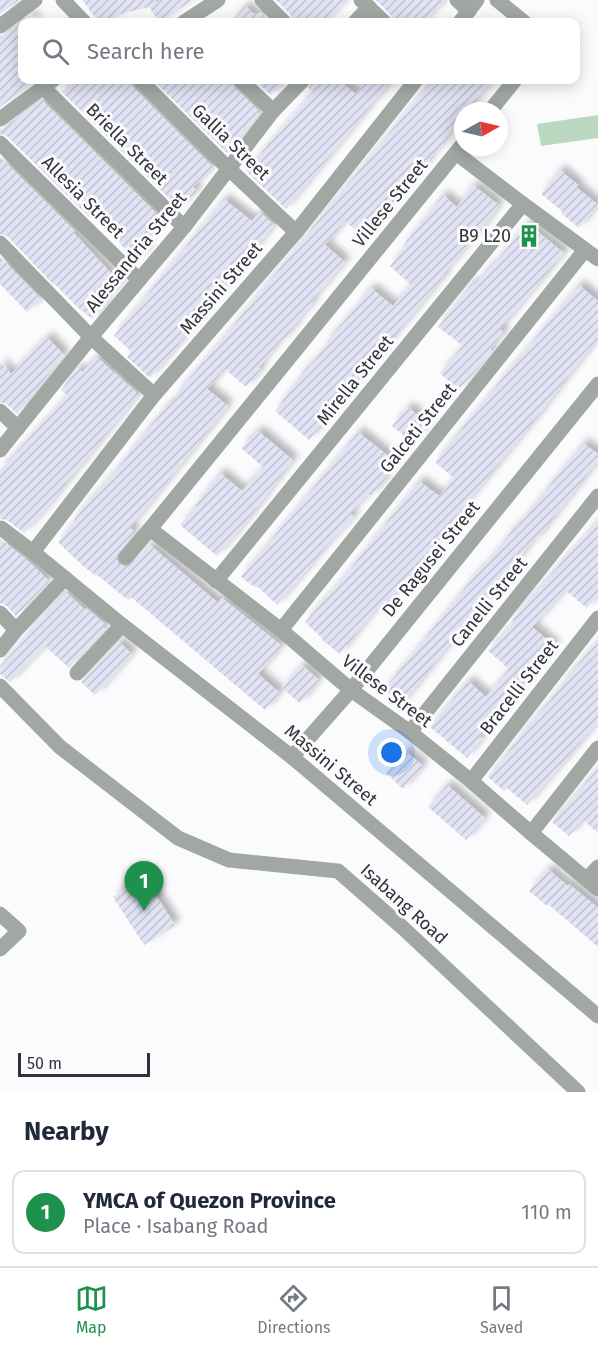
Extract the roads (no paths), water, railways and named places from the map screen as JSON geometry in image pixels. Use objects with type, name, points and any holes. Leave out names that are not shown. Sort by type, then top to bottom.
[{"type":"street","points":[[0,26],[35,0]]},
{"type":"street","points":[[63,0],[80,18]]},
{"type":"street","points":[[190,18],[218,0]]},
{"type":"street","points":[[262,0],[280,18]]},
{"type":"street","points":[[497,0],[519,18]]},
{"type":"street","points":[[357,18],[365,4],[380,18]]},
{"type":"street","points":[[0,119],[47,84]]},
{"type":"street","name":"Briella Street","points":[[49,84],[184,227]]},
{"type":"street","name":"Gallia Street","points":[[144,84],[296,232]]},
{"type":"street","points":[[245,84],[273,111]]},
{"type":"street","name":"Alessandria Street","points":[[0,450],[184,227],[273,111],[299,84]]},
{"type":"street","name":"Massini Street","points":[[33,552],[154,395],[296,232],[413,84]]},
{"type":"street","points":[[497,102],[512,84]]},
{"type":"street","name":"Allesia Street","points":[[0,143],[139,280]]},
{"type":"street","name":"Villese Street","points":[[126,557],[454,156]]},
{"type":"street","points":[[468,156],[523,204],[592,254]]},
{"type":"street","name":"Mirella Street","points":[[216,581],[523,204]]},
{"type":"street","points":[[0,243],[91,337],[154,395]]},
{"type":"street","name":"Galceti Street","points":[[280,630],[592,254]]},
{"type":"street","name":"De Ragusei Street","points":[[292,757],[351,690],[598,384]]},
{"type":"street","points":[[0,411],[18,428]]},
{"type":"street","name":"Canelli Street","points":[[410,732],[598,496]]},
{"type":"street","name":"Massini Street","points":[[1,528],[292,757],[598,1016]]},
{"type":"street","name":"Villese Street","points":[[150,529],[280,630],[351,690],[410,732],[593,884]]},
{"type":"street","points":[[0,650],[64,578]]},
{"type":"street","points":[[0,614],[16,630]]},
{"type":"street","name":"Bracelli Street","points":[[471,781],[598,618]]},
{"type":"street","points":[[77,674],[122,625]]},
{"type":"street","name":"Isabang Road","points":[[0,686],[60,747],[178,838],[229,860],[338,871],[402,927],[578,1092]]},
{"type":"street","points":[[531,833],[598,748]]},
{"type":"street","points":[[593,884],[598,867]]},
{"type":"street","points":[[0,914],[19,931],[0,949]]},
{"type":"place","name":"B9 L20","points":[[529,236]]},
{"type":"place","name":"YMCA of Quezon Province","points":[[144,911]]}]
